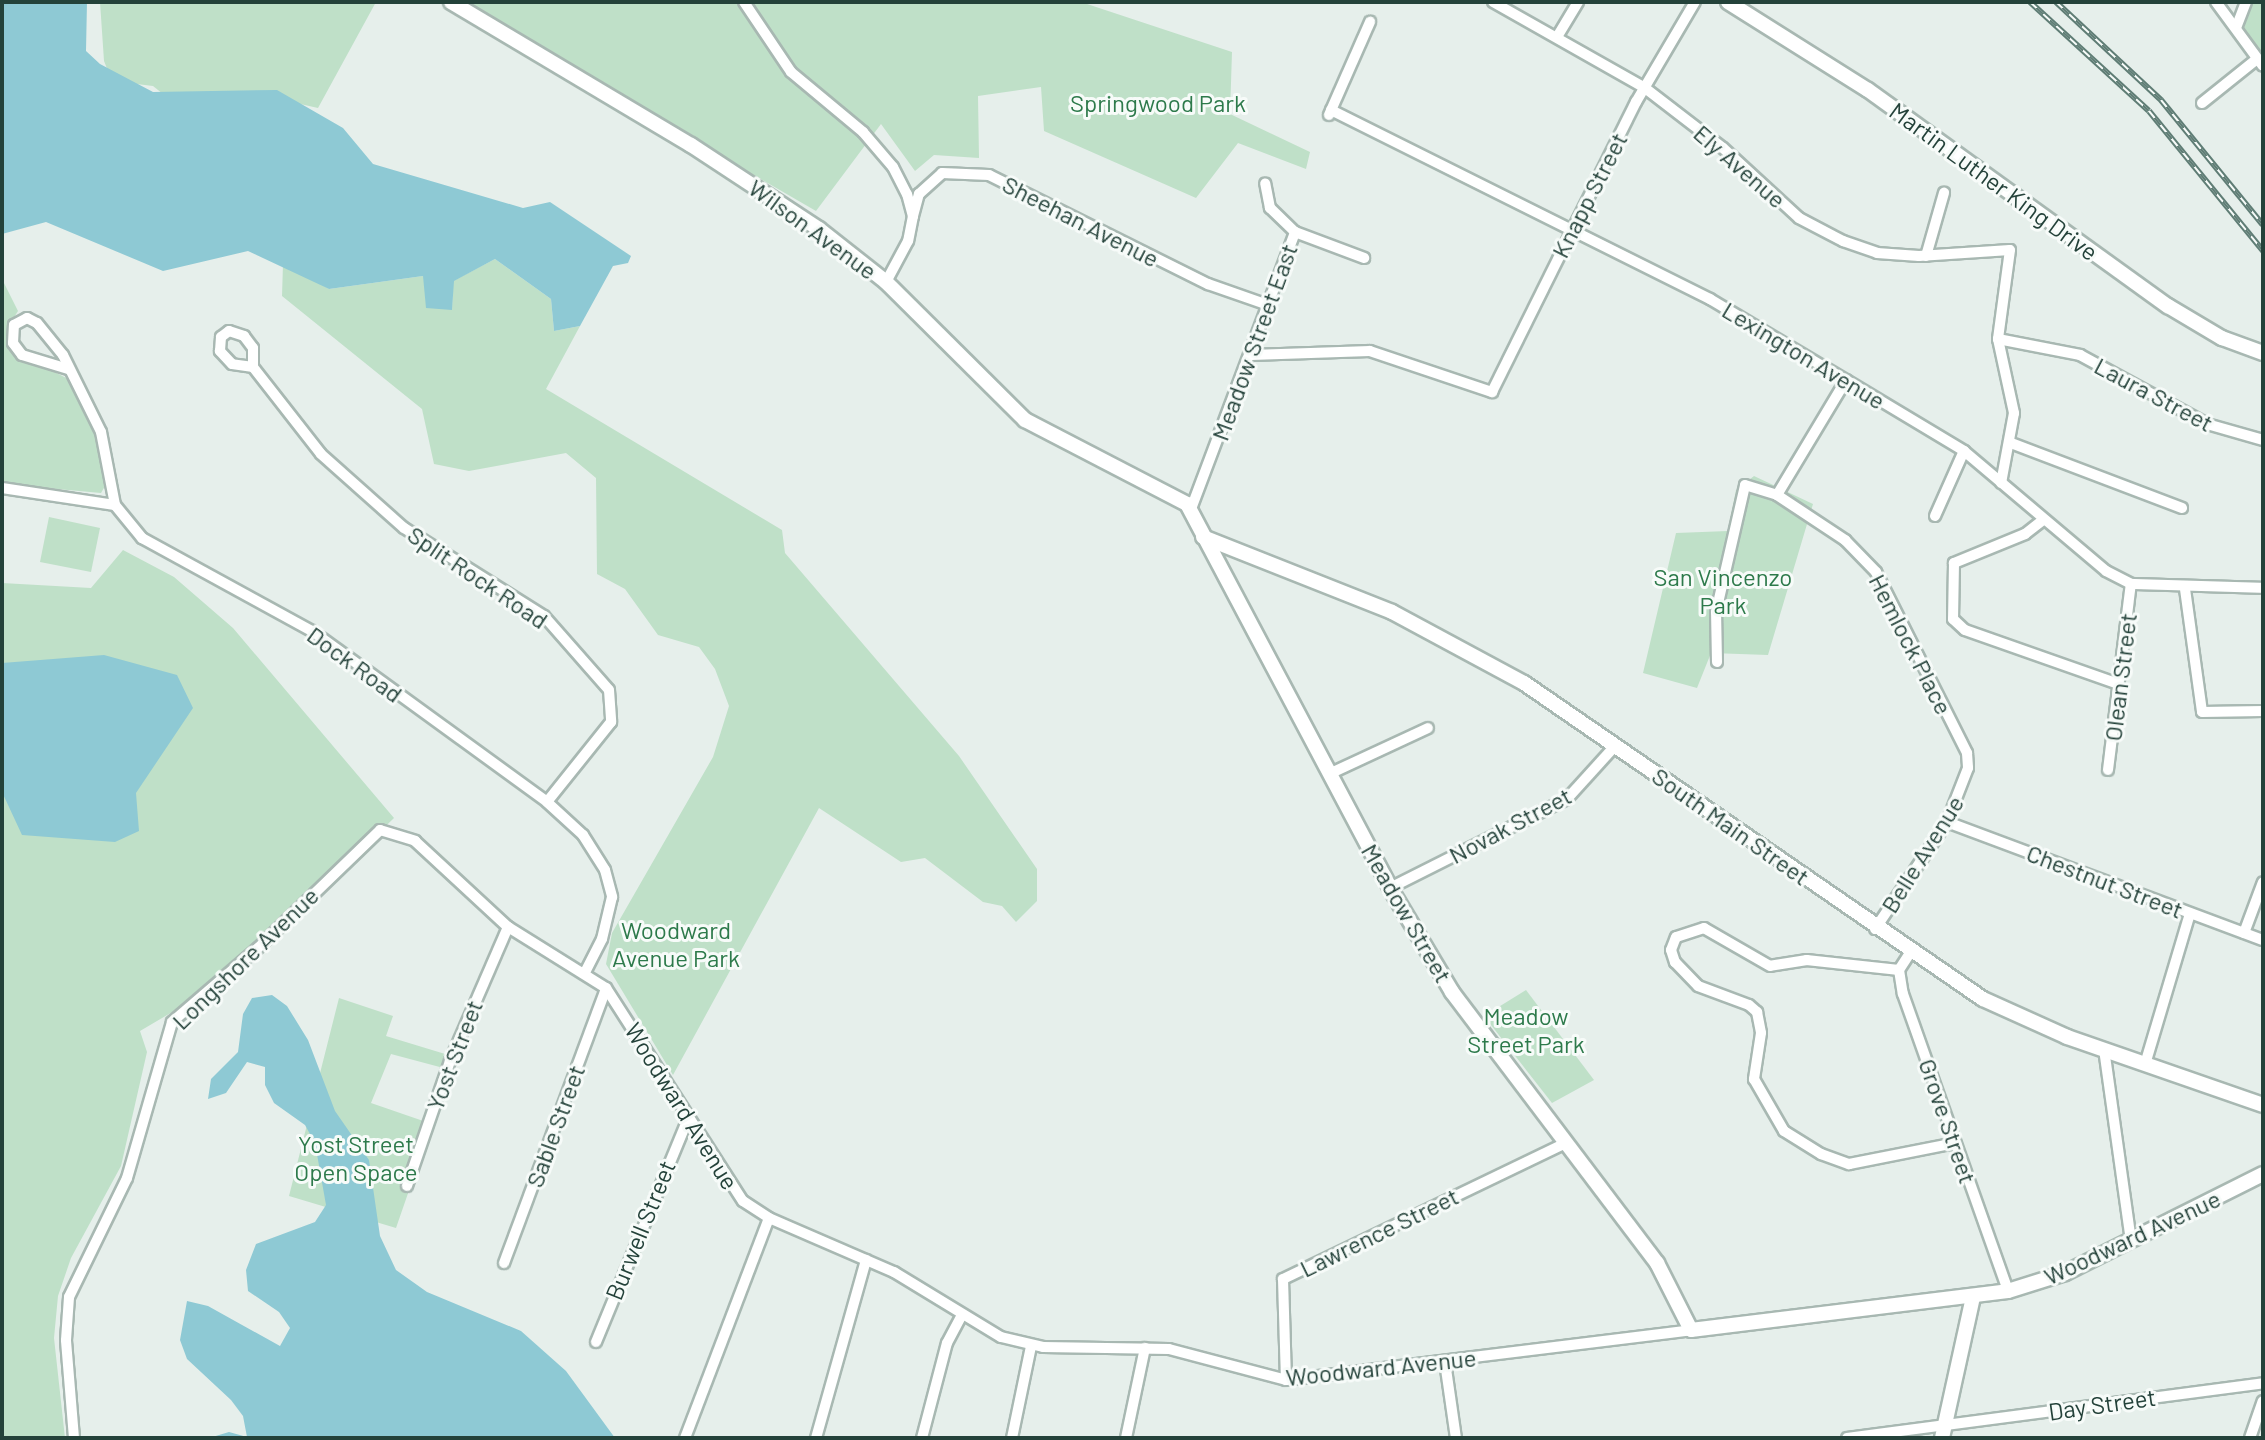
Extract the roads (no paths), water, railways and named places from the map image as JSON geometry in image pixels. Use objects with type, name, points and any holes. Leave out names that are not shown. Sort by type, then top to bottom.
[{"type":"main road","name":"Wilson Avenue","points":[[451,2],[691,145],[819,229],[886,282],[1025,420],[1167,491],[1191,509]]},
{"type":"main road","name":"Martin Luther King Drive","points":[[1728,2],[1868,90],[2168,306],[2222,338],[2263,353]]},
{"type":"main road","name":"Meadow Street","points":[[1191,509],[1390,888],[1452,992],[1657,1263],[1691,1330]]},
{"type":"main road","name":"South Main Street","points":[[1203,537],[1392,612],[1524,683],[1910,953],[1993,1003],[2104,1049],[2146,1061],[2263,1105]]},
{"type":"main road","name":"Woodward Avenue","points":[[1691,1330],[2008,1291],[2065,1273],[2263,1174]]},
{"type":"main road","points":[[1942,1432],[1973,1297]]},
{"type":"street","points":[[744,2],[791,72],[863,132],[893,167],[913,216]]},
{"type":"street","name":"Ely Avenue","points":[[1493,2],[1645,88],[1723,148],[1799,218],[1877,253],[1926,256],[2010,250],[1998,339]]},
{"type":"street","points":[[1557,37],[1578,2]]},
{"type":"street","name":"Knapp Street","points":[[1251,355],[1370,351],[1492,392],[1571,230],[1645,88],[1695,2]]},
{"type":"street","points":[[2202,103],[2260,62],[2216,2]]},
{"type":"street","points":[[2236,28],[2246,2]]},
{"type":"street","name":"Lexington Avenue","points":[[1370,22],[1330,113],[1710,299],[1964,451],[2106,571],[2131,584],[2185,589],[2263,588]]},
{"type":"street","name":"Sheehan Avenue","points":[[886,282],[908,241],[919,194],[942,173],[989,175],[1208,284],[1268,305]]},
{"type":"street","name":"Meadow Street East","points":[[1191,509],[1295,232],[1270,208],[1265,183]]},
{"type":"street","points":[[1926,256],[1944,193]]},
{"type":"street","points":[[1295,232],[1364,258]]},
{"type":"street","name":"Dock Road","points":[[68,369],[22,355],[13,343],[14,325],[27,318],[51,336],[101,432],[115,505],[142,538],[312,631],[547,802],[583,835],[611,887],[612,909],[584,974]]},
{"type":"street","points":[[1998,339],[2013,403],[2011,443],[2001,483]]},
{"type":"street","name":"Laura Street","points":[[1998,339],[2080,355],[2207,424],[2263,440]]},
{"type":"street","name":"Split Rock Road","points":[[253,367],[321,454],[404,528],[544,616],[609,690],[611,722],[547,802]]},
{"type":"street","points":[[1717,662],[1716,612],[1741,490],[1751,483],[1777,495],[1846,380]]},
{"type":"street","points":[[2011,443],[2182,508]]},
{"type":"street","points":[[1935,516],[1964,451]]},
{"type":"street","points":[[2,488],[115,505]]},
{"type":"street","name":"Hemlock Place","points":[[1777,495],[1845,540],[1876,572],[1967,753],[1968,778]]},
{"type":"street","points":[[2043,520],[2025,534],[1954,563],[1953,619],[1965,630],[2118,684]]},
{"type":"street","name":"Olean Street","points":[[2108,770],[2131,584]]},
{"type":"street","points":[[2185,589],[2202,712],[2263,711]]},
{"type":"street","points":[[1329,774],[1428,728]]},
{"type":"street","name":"Novak Street","points":[[1390,888],[1567,799],[1616,745]]},
{"type":"street","name":"Belle Avenue","points":[[1875,929],[1947,822],[1968,778]]},
{"type":"street","name":"Chestnut Street","points":[[1947,822],[2263,940]]},
{"type":"street","name":"Woodward Avenue","points":[[391,831],[415,841],[508,927],[606,988],[735,1192],[769,1218],[866,1260],[961,1317],[1031,1346],[1145,1348],[1197,1354],[1286,1380],[1691,1330]]},
{"type":"street","name":"Longshore Avenue","points":[[74,1438],[66,1340],[69,1297],[127,1178],[172,1022],[258,948],[371,837],[391,831]]},
{"type":"street","points":[[2244,933],[2263,882]]},
{"type":"street","points":[[2146,1061],[2190,913]]},
{"type":"street","name":"Yost Street","points":[[407,1186],[450,1061],[508,927]]},
{"type":"street","points":[[1910,953],[1899,970],[1807,960],[1770,966],[1704,928],[1676,937],[1671,954],[1704,991],[1742,1002],[1757,1012],[1761,1033],[1754,1079],[1784,1131],[1812,1150],[1839,1162],[1862,1163],[1955,1143]]},
{"type":"street","name":"Grove Street","points":[[1899,970],[1955,1143],[2008,1291]]},
{"type":"street","name":"Sable Street","points":[[504,1263],[606,988]]},
{"type":"street","points":[[2104,1049],[2131,1240]]},
{"type":"street","name":"Burwell Street","points":[[596,1342],[688,1119]]},
{"type":"street","name":"Lawrence Street","points":[[1286,1380],[1283,1279],[1566,1143]]},
{"type":"street","points":[[685,1438],[769,1218]]},
{"type":"street","points":[[816,1438],[866,1260]]},
{"type":"street","points":[[922,1438],[947,1343],[961,1317]]},
{"type":"street","points":[[1012,1438],[1031,1346]]},
{"type":"street","points":[[1126,1438],[1145,1348]]},
{"type":"street","points":[[1445,1362],[1456,1438]]},
{"type":"street","name":"Day Street","points":[[1847,1438],[1942,1432],[2263,1383]]},
{"type":"street","points":[[2250,1438],[2263,1401]]},
{"type":"water","points":[[2,2],[87,2],[86,51],[100,64],[153,92],[277,90],[343,128],[373,164],[523,208],[550,202],[631,256],[628,263],[613,266],[580,326],[554,331],[551,299],[495,259],[454,281],[452,310],[426,308],[423,276],[329,289],[248,251],[163,271],[46,222],[2,234]]},
{"type":"water","points":[[104,655],[177,675],[193,708],[136,793],[139,831],[115,842],[22,835],[2,792],[2,663]]},
{"type":"water","points":[[272,995],[287,1006],[308,1040],[335,1111],[369,1160],[380,1236],[396,1270],[427,1292],[521,1331],[566,1371],[615,1438],[209,1438],[229,1432],[247,1437],[243,1416],[231,1400],[187,1359],[180,1340],[187,1301],[208,1306],[280,1346],[290,1328],[279,1312],[248,1291],[246,1270],[256,1244],[315,1222],[326,1205],[315,1143],[305,1125],[274,1103],[265,1085],[265,1067],[247,1062],[226,1093],[208,1099],[211,1079],[238,1052],[243,1014],[252,998]]},
{"type":"railway","points":[[2030,2],[2149,111],[2263,251]]},
{"type":"railway","points":[[2056,2],[2161,100],[2263,225]]},
{"type":"park label","name":"Springwood Park","points":[[1158,103]]},
{"type":"park label","name":"San Vincenzo Park","points":[[1723,591]]},
{"type":"park label","name":"Woodward Avenue Park","points":[[676,944]]},
{"type":"park label","name":"Meadow Street Park","points":[[1526,1030]]},
{"type":"park label","name":"Yost Street Open Space","points":[[356,1158]]}]
